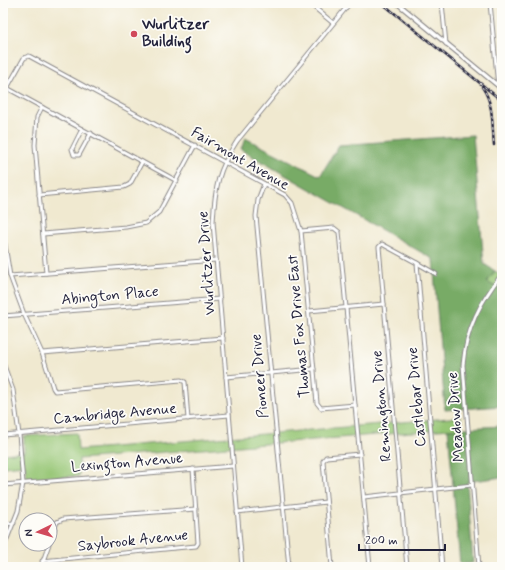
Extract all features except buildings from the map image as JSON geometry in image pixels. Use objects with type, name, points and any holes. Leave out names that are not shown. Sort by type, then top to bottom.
[{"type":"main road","points":[[397,3],[502,89]]},
{"type":"street","points":[[309,3],[333,23]]},
{"type":"street","name":"Wurlitzer Drive","points":[[242,567],[213,222],[215,189],[224,162],[237,141],[350,3]]},
{"type":"street","points":[[442,3],[446,44]]},
{"type":"street","points":[[490,3],[498,86]]},
{"type":"street","name":"Fairmont Avenue","points":[[3,92],[7,88],[24,58],[29,56],[285,195],[292,203],[301,231]]},
{"type":"street","points":[[7,88],[177,181]]},
{"type":"street","points":[[42,107],[37,117],[34,131],[46,273]]},
{"type":"street","points":[[82,129],[72,149],[74,155],[79,155],[91,133]]},
{"type":"street","points":[[42,234],[126,227],[146,223],[159,212],[195,145]]},
{"type":"street","points":[[39,195],[124,188],[130,184],[142,162]]},
{"type":"street","name":"Pioneer Drive","points":[[264,184],[258,200],[256,216],[289,567]]},
{"type":"street","points":[[301,231],[334,228],[339,232],[370,567]]},
{"type":"street","name":"Thomas Fox Drive East","points":[[301,231],[317,403],[321,408],[355,405]]},
{"type":"street","points":[[3,234],[10,276],[24,314],[42,353],[53,388],[56,391],[181,380],[185,382],[188,419]]},
{"type":"street","name":"Remington Drive","points":[[407,567],[379,247],[382,244],[417,263]]},
{"type":"street","points":[[10,276],[216,260]]},
{"type":"street","points":[[417,263],[436,274]]},
{"type":"street","name":"Castlebar Drive","points":[[417,263],[442,567]]},
{"type":"street","name":"Meadow Drive","points":[[479,567],[463,375],[464,353],[467,336],[475,314],[486,295],[502,274]]},
{"type":"street","name":"Abington Place","points":[[3,316],[220,299]]},
{"type":"street","points":[[309,311],[384,304]]},
{"type":"street","points":[[42,353],[223,338]]},
{"type":"street","points":[[3,363],[13,390],[19,434],[23,483],[18,511],[3,549]]},
{"type":"street","points":[[226,377],[314,369]]},
{"type":"street","name":"Cambridge Avenue","points":[[3,435],[229,415]]},
{"type":"street","points":[[332,567],[323,461],[326,457],[360,454]]},
{"type":"street","name":"Lexington Avenue","points":[[3,485],[233,466]]},
{"type":"street","name":"Saybrook Avenue","points":[[42,561],[196,546],[198,543],[192,469]]},
{"type":"street","points":[[364,497],[472,485]]},
{"type":"street","points":[[237,512],[326,502]]},
{"type":"street","points":[[58,522],[63,519],[196,509]]},
{"type":"street","points":[[3,524],[14,523]]},
{"type":"street","points":[[41,567],[46,552]]},
{"type":"green space","points":[[473,135],[484,264],[495,271],[487,282],[502,291],[502,406],[445,410],[433,259],[241,150],[245,138],[320,176],[339,145]]},
{"type":"green space","points":[[495,271],[502,276],[502,291],[487,282]]},
{"type":"green space","points":[[461,417],[462,428],[79,459],[79,476],[26,479],[25,465],[3,467],[3,454],[24,452],[24,436],[77,433],[78,450]]},
{"type":"green space","points":[[502,426],[502,477],[467,482],[473,563],[460,564],[448,429]]},
{"type":"railway","points":[[382,3],[502,101]]},
{"type":"railway","points":[[482,87],[491,107],[494,145]]},
{"type":"place","name":"Wurlitzer Building","points":[[134,34]]}]
